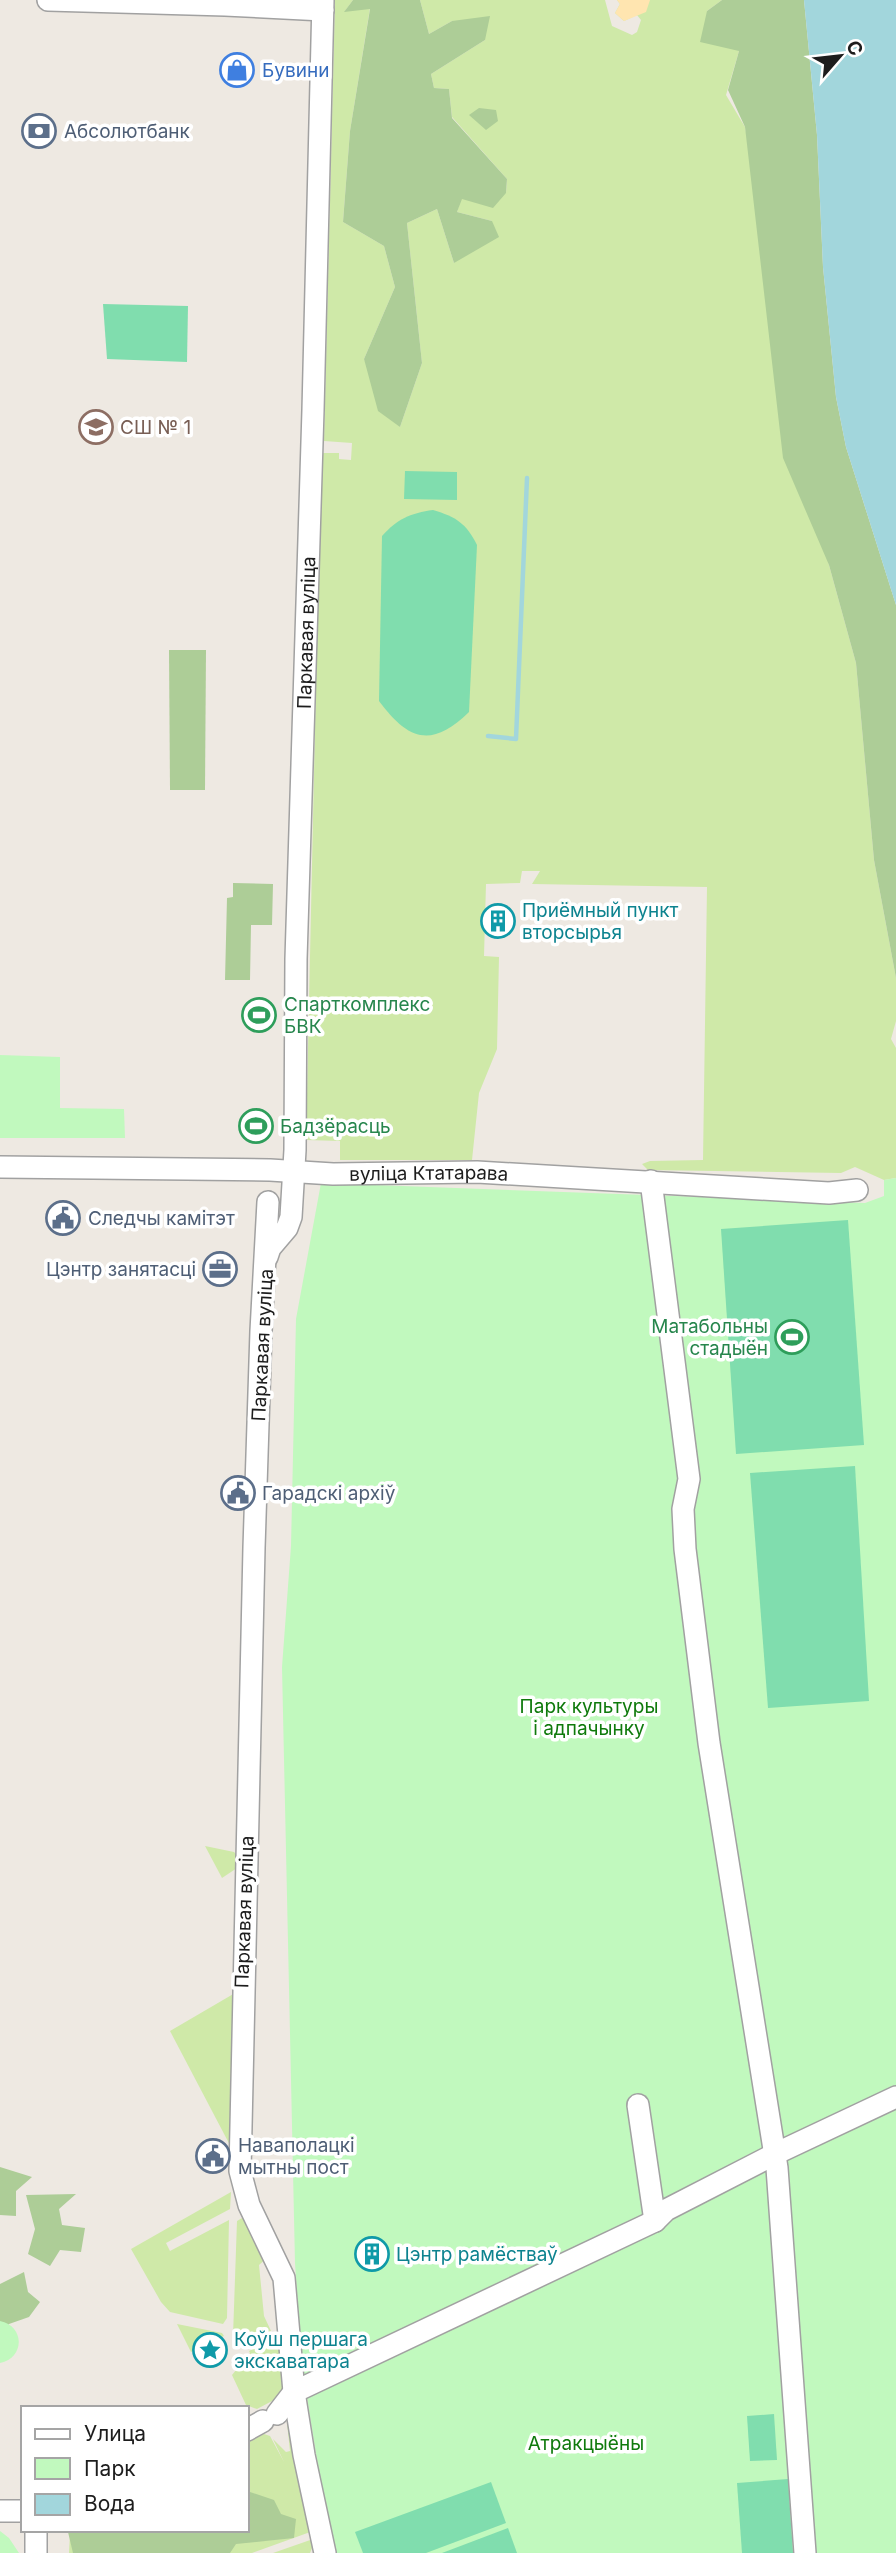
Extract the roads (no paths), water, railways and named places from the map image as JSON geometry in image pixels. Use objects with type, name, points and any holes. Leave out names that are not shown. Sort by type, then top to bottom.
[{"type":"street","points":[[48,0],[323,5]]},
{"type":"street","name":"Паркавая вуліца","points":[[266,1258],[270,1248],[287,1228],[291,1217],[323,5]]},
{"type":"street","name":"вуліца Ктатарава","points":[[0,1167],[333,1174],[477,1172],[829,1193],[857,1190]]},
{"type":"street","points":[[651,1181],[689,1479],[683,1509],[685,1549],[709,1743],[775,2154],[805,2553]]},
{"type":"street","name":"Паркавая вуліца","points":[[268,1202],[255,1510],[242,1985],[240,2171],[249,2205],[284,2278],[293,2392],[325,2553]]},
{"type":"street","points":[[262,2422],[293,2392],[655,2221],[666,2210],[775,2154],[896,2097]]},
{"type":"street","points":[[638,2105],[655,2221]]},
{"type":"street","points":[[0,2511],[21,2511]]},
{"type":"street","points":[[36,2532],[36,2553]]},
{"type":"water","points":[[804,0],[896,0],[896,605],[846,447],[836,397],[823,267],[817,135]]},
{"type":"waterway","points":[[488,736],[516,739],[527,478]]},
{"type":"place","name":"Бувини","points":[[237,70]]},
{"type":"place","name":"Абсолютбанк","points":[[39,131]]},
{"type":"place","name":"СШ № 1","points":[[96,427]]},
{"type":"place","name":"Приёмный пункт вторсырья","points":[[498,921]]},
{"type":"place","name":"Спарткомплекс БВК","points":[[259,1015]]},
{"type":"place","name":"Бадзёрасць","points":[[256,1126]]},
{"type":"place","name":"Следчы камітэт","points":[[63,1218]]},
{"type":"place","name":"Цэнтр занятасці","points":[[220,1269]]},
{"type":"place","name":"Матабольны стадыён","points":[[792,1337]]},
{"type":"place","name":"Гарадскі архіў","points":[[238,1493]]},
{"type":"place","name":"Наваполацкі мытны пост","points":[[213,2156]]},
{"type":"place","name":"Цэнтр рамёстваў","points":[[372,2254]]},
{"type":"place","name":"Коўш першага экскаватара","points":[[210,2350]]},
{"type":"park label","name":"Парк культуры і адпачынку","points":[[589,1717]]},
{"type":"park label","name":"Атракцыёны","points":[[586,2443]]}]
